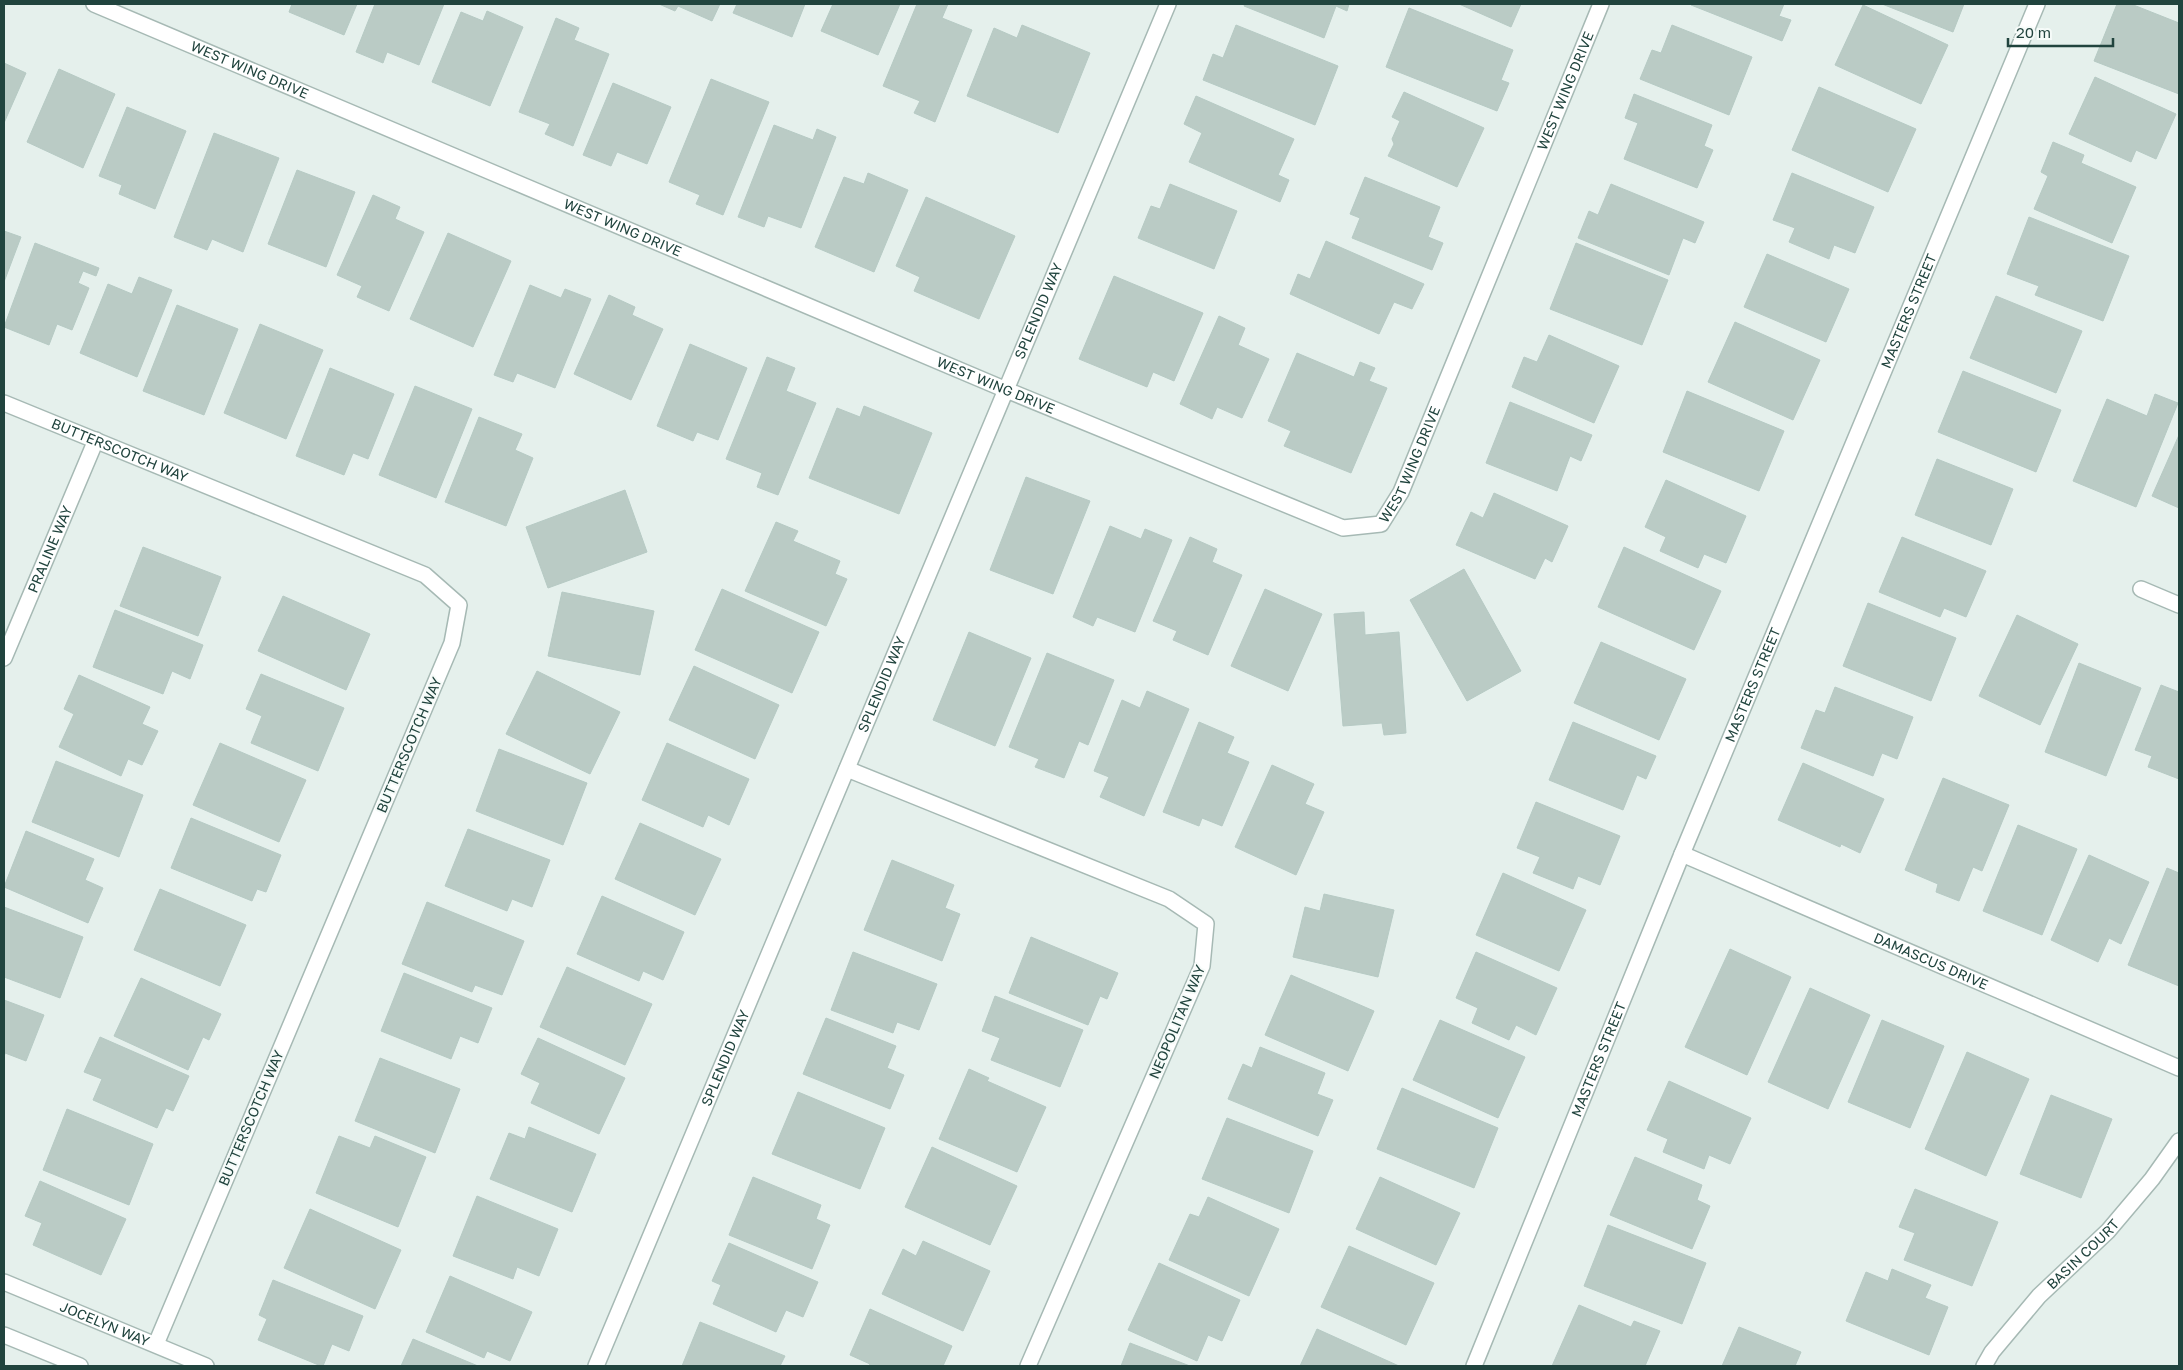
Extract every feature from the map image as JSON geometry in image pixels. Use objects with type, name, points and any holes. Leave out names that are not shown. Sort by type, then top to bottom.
[{"type":"street","name":"WEST WING DRIVE","points":[[94,4],[1004,389],[1343,528],[1381,524],[1401,492],[1601,4]]},
{"type":"street","name":"MASTERS STREET","points":[[1474,1366],[1682,854],[2036,4]]},
{"type":"street","name":"SPLENDID WAY","points":[[596,1366],[847,769],[1161,6]]},
{"type":"street","name":"BUTTERSCOTCH WAY","points":[[4,403],[425,575],[459,605],[452,643],[156,1344]]},
{"type":"street","name":"PRALINE WAY","points":[[4,658],[96,440]]},
{"type":"street","points":[[2141,589],[2179,605]]},
{"type":"street","name":"NEOPOLITAN WAY","points":[[847,769],[1169,899],[1206,924],[1202,966],[1028,1366]]},
{"type":"street","name":"DAMASCUS DRIVE","points":[[1682,854],[2179,1068]]},
{"type":"street","name":"BASIN COURT","points":[[1984,1366],[1992,1352],[2039,1296],[2118,1220],[2152,1179],[2179,1141]]},
{"type":"street","name":"JOCELYN WAY","points":[[4,1282],[206,1366]]},
{"type":"street","points":[[4,1335],[80,1366]]},
{"type":"building","points":[[292,4],[357,4],[344,35],[289,12]]},
{"type":"building","points":[[375,4],[444,4],[419,65],[387,52],[383,63],[356,52]]},
{"type":"building","points":[[659,4],[720,4],[712,21],[678,6],[675,11]]},
{"type":"building","points":[[737,4],[805,4],[792,37],[733,13]]},
{"type":"building","points":[[833,4],[900,4],[878,55],[821,31]]},
{"type":"building","points":[[917,4],[948,4],[942,18],[972,30],[935,122],[914,113],[920,101],[883,86]]},
{"type":"building","points":[[1245,4],[1349,4],[1347,11],[1336,6],[1324,38],[1244,6]]},
{"type":"building","points":[[1459,4],[1521,4],[1511,27]]},
{"type":"building","points":[[1692,4],[1784,4],[1779,16],[1791,20],[1782,41]]},
{"type":"building","points":[[1882,4],[1964,4],[1953,32]]},
{"type":"building","points":[[2117,4],[2131,4],[2179,23],[2179,94],[2094,61]]},
{"type":"building","points":[[1863,5],[1948,45],[1921,104],[1835,65]]},
{"type":"building","points":[[1409,8],[1513,50],[1501,80],[1509,83],[1497,111],[1386,67]]},
{"type":"building","points":[[487,11],[523,27],[490,106],[432,82],[461,12],[483,21]]},
{"type":"building","points":[[556,18],[579,28],[574,40],[609,54],[573,146],[545,134],[550,124],[519,112]]},
{"type":"building","points":[[1022,25],[1090,53],[1058,133],[967,96],[994,28],[1017,38]]},
{"type":"building","points":[[1236,25],[1338,66],[1315,125],[1203,80],[1213,54],[1223,58]]},
{"type":"building","points":[[1672,25],[1752,57],[1729,115],[1640,79],[1652,50],[1661,53]]},
{"type":"building","points":[[4,63],[26,73],[4,123]]},
{"type":"building","points":[[59,69],[115,94],[83,168],[27,142]]},
{"type":"building","points":[[2095,77],[2176,114],[2156,159],[2136,150],[2131,162],[2069,134]]},
{"type":"building","points":[[711,79],[769,102],[723,215],[696,204],[700,195],[669,182]]},
{"type":"building","points":[[613,83],[671,107],[647,164],[617,152],[611,166],[583,155]]},
{"type":"building","points":[[1819,87],[1916,129],[1888,192],[1792,150]]},
{"type":"building","points":[[1404,92],[1484,128],[1457,187],[1388,156],[1394,144],[1392,139],[1400,121],[1392,117]]},
{"type":"building","points":[[1634,94],[1712,125],[1704,146],[1713,150],[1697,188],[1624,159],[1638,123],[1625,118]]},
{"type":"building","points":[[1196,96],[1294,139],[1278,175],[1289,180],[1280,202],[1189,162],[1202,133],[1184,124]]},
{"type":"building","points":[[127,107],[186,131],[155,209],[119,194],[122,185],[99,176]]},
{"type":"building","points":[[774,125],[813,140],[817,129],[836,137],[801,228],[768,216],[764,227],[738,217]]},
{"type":"building","points":[[214,133],[279,158],[243,252],[212,239],[207,250],[174,237]]},
{"type":"building","points":[[2053,142],[2084,155],[2081,163],[2136,187],[2112,243],[2034,209],[2048,176],[2041,172]]},
{"type":"building","points":[[297,170],[355,192],[326,267],[268,244]]},
{"type":"building","points":[[868,173],[908,190],[874,272],[815,247],[844,177],[864,184]]},
{"type":"building","points":[[1792,173],[1874,207],[1855,253],[1834,245],[1829,259],[1789,242],[1795,228],[1773,220]]},
{"type":"building","points":[[1365,177],[1440,207],[1428,237],[1443,243],[1432,270],[1352,238],[1360,218],[1350,214]]},
{"type":"building","points":[[1170,184],[1237,211],[1214,269],[1138,238],[1151,206],[1160,209]]},
{"type":"building","points":[[1611,184],[1704,222],[1695,243],[1683,238],[1669,275],[1578,238],[1589,211],[1598,215]]},
{"type":"building","points":[[373,195],[400,207],[395,219],[424,232],[389,311],[357,297],[362,286],[337,275]]},
{"type":"building","points":[[926,197],[1015,236],[979,319],[914,291],[920,277],[896,266]]},
{"type":"building","points":[[2029,217],[2129,256],[2103,321],[2035,295],[2039,286],[2007,274]]},
{"type":"building","points":[[4,231],[21,237],[4,282]]},
{"type":"building","points":[[448,233],[511,261],[473,347],[410,319]]},
{"type":"building","points":[[1326,241],[1424,284],[1412,309],[1394,302],[1379,334],[1290,294],[1298,274],[1310,279]]},
{"type":"building","points":[[35,243],[99,268],[96,276],[83,271],[78,283],[89,288],[72,330],[57,324],[49,345],[4,327]]},
{"type":"building","points":[[1576,243],[1668,280],[1642,345],[1550,309]]},
{"type":"building","points":[[1767,254],[1849,289],[1826,342],[1744,307]]},
{"type":"building","points":[[1114,276],[1203,313],[1174,381],[1153,372],[1147,387],[1079,359]]},
{"type":"building","points":[[139,277],[172,290],[137,377],[80,353],[108,284],[132,294]]},
{"type":"building","points":[[530,285],[561,298],[565,289],[591,299],[555,388],[517,373],[513,382],[494,375]]},
{"type":"building","points":[[609,295],[635,307],[632,315],[663,329],[631,400],[574,374]]},
{"type":"building","points":[[1996,296],[2082,331],[2056,393],[1970,358]]},
{"type":"building","points":[[177,305],[238,329],[204,415],[143,391]]},
{"type":"building","points":[[1219,316],[1245,328],[1238,345],[1269,359],[1242,418],[1217,407],[1212,419],[1180,404]]},
{"type":"building","points":[[1735,322],[1820,360],[1793,420],[1708,382]]},
{"type":"building","points":[[260,324],[323,350],[286,439],[224,413]]},
{"type":"building","points":[[1549,335],[1619,366],[1594,423],[1512,387],[1524,357],[1537,362]]},
{"type":"building","points":[[690,344],[747,368],[718,440],[697,432],[693,441],[657,426]]},
{"type":"building","points":[[1297,353],[1354,377],[1360,362],[1375,368],[1369,381],[1387,388],[1351,473],[1284,446],[1291,431],[1268,421]]},
{"type":"building","points":[[767,357],[795,368],[786,391],[816,403],[778,495],[757,487],[762,473],[726,459]]},
{"type":"building","points":[[330,368],[394,394],[368,459],[353,453],[344,475],[296,456]]},
{"type":"building","points":[[1963,371],[2061,410],[2036,472],[1938,432]]},
{"type":"building","points":[[415,386],[472,409],[436,498],[379,475]]},
{"type":"building","points":[[1687,391],[1784,431],[1759,491],[1663,452]]},
{"type":"building","points":[[2155,394],[2178,403],[2136,507],[2073,481],[2107,399],[2147,416]]},
{"type":"building","points":[[1510,402],[1592,435],[1581,461],[1570,456],[1557,491],[1486,463]]},
{"type":"building","points":[[864,406],[932,433],[899,514],[809,478],[837,408],[860,417]]},
{"type":"building","points":[[479,417],[522,434],[515,450],[533,458],[506,526],[445,502]]},
{"type":"building","points":[[2179,435],[2179,508],[2152,496]]},
{"type":"building","points":[[1937,459],[2013,489],[1991,545],[1915,515]]},
{"type":"building","points":[[1026,477],[1090,501],[1053,594],[990,570]]},
{"type":"building","points":[[1666,480],[1746,516],[1726,563],[1704,554],[1698,568],[1660,551],[1666,537],[1645,527]]},
{"type":"building","points":[[625,490],[647,552],[548,588],[526,527]]},
{"type":"building","points":[[1494,493],[1568,526],[1552,562],[1545,558],[1535,579],[1456,545],[1471,512],[1483,518]]},
{"type":"building","points":[[776,522],[798,531],[793,541],[840,561],[835,574],[847,579],[826,626],[745,591]]},
{"type":"building","points":[[1110,526],[1141,539],[1145,529],[1172,540],[1135,632],[1097,617],[1093,626],[1073,617]]},
{"type":"building","points":[[1190,537],[1217,549],[1212,562],[1242,575],[1208,655],[1173,640],[1177,631],[1153,621]]},
{"type":"building","points":[[1902,537],[1986,571],[1966,617],[1944,608],[1940,617],[1879,592]]},
{"type":"building","points":[[143,547],[221,577],[198,636],[120,606]]},
{"type":"building","points":[[1624,547],[1721,591],[1694,650],[1598,607]]},
{"type":"building","points":[[1464,569],[1521,671],[1467,701],[1410,600]]},
{"type":"building","points":[[722,589],[819,632],[792,693],[695,650]]},
{"type":"building","points":[[1265,589],[1322,614],[1288,691],[1231,666]]},
{"type":"building","points":[[562,592],[654,611],[640,675],[548,656]]},
{"type":"building","points":[[283,596],[370,634],[346,690],[258,651]]},
{"type":"building","points":[[1868,603],[1956,638],[1931,701],[1843,666]]},
{"type":"building","points":[[115,610],[203,645],[190,679],[172,671],[163,694],[93,667]]},
{"type":"building","points":[[1364,612],[1365,635],[1399,632],[1406,733],[1384,735],[1382,723],[1343,726],[1334,614]]},
{"type":"building","points":[[2017,615],[2078,644],[2040,725],[1979,696]]},
{"type":"building","points":[[969,632],[1031,658],[995,746],[933,720]]},
{"type":"building","points":[[1601,642],[1686,679],[1659,740],[1574,703]]},
{"type":"building","points":[[1047,653],[1114,680],[1088,745],[1079,741],[1064,778],[1035,767],[1039,759],[1009,747]]},
{"type":"building","points":[[2079,663],[2141,688],[2106,776],[2045,752]]},
{"type":"building","points":[[694,666],[779,705],[755,759],[669,720]]},
{"type":"building","points":[[537,671],[620,712],[590,774],[506,734]]},
{"type":"building","points":[[261,674],[344,708],[318,771],[251,743],[262,716],[246,709]]},
{"type":"building","points":[[79,675],[150,707],[142,724],[158,731],[142,765],[128,759],[121,776],[59,747],[74,714],[64,709]]},
{"type":"building","points":[[2161,685],[2179,692],[2179,779],[2148,767],[2152,756],[2135,750]]},
{"type":"building","points":[[1835,687],[1913,717],[1897,759],[1882,753],[1873,776],[1801,748],[1816,710],[1825,713]]},
{"type":"building","points":[[1147,691],[1189,709],[1144,816],[1100,797],[1109,777],[1094,771],[1122,700],[1140,708]]},
{"type":"building","points":[[1199,722],[1234,737],[1227,753],[1249,762],[1222,826],[1202,818],[1199,826],[1163,812]]},
{"type":"building","points":[[1573,722],[1656,756],[1646,779],[1637,775],[1623,810],[1549,780]]},
{"type":"building","points":[[220,743],[306,780],[279,842],[193,805]]},
{"type":"building","points":[[667,743],[749,779],[729,825],[708,815],[703,827],[642,800]]},
{"type":"building","points":[[499,749],[587,783],[563,845],[476,811]]},
{"type":"building","points":[[56,761],[143,795],[119,857],[32,822]]},
{"type":"building","points":[[1803,763],[1884,799],[1860,853],[1841,844],[1840,847],[1778,820]]},
{"type":"building","points":[[1272,765],[1314,784],[1305,804],[1324,812],[1296,875],[1235,847]]},
{"type":"building","points":[[1943,778],[2009,805],[1982,871],[1973,867],[1959,901],[1936,892],[1938,884],[1905,870]]},
{"type":"building","points":[[1536,802],[1620,836],[1600,885],[1578,876],[1573,889],[1533,873],[1540,857],[1517,848]]},
{"type":"building","points":[[191,818],[281,855],[266,892],[257,889],[252,901],[171,868]]},
{"type":"building","points":[[640,823],[721,859],[695,915],[615,879]]},
{"type":"building","points":[[2018,825],[2077,849],[2042,935],[1983,911]]},
{"type":"building","points":[[468,829],[550,860],[532,907],[512,899],[507,911],[445,886]]},
{"type":"building","points":[[26,831],[94,859],[85,880],[103,888],[88,923],[4,887]]},
{"type":"building","points":[[2089,855],[2149,882],[2121,944],[2109,938],[2098,962],[2051,940]]},
{"type":"building","points":[[892,860],[954,885],[945,908],[960,914],[942,961],[864,930]]},
{"type":"building","points":[[2167,868],[2179,873],[2179,986],[2128,965]]},
{"type":"building","points":[[1503,873],[1586,910],[1559,971],[1476,935]]},
{"type":"building","points":[[160,889],[246,925],[220,986],[134,950]]},
{"type":"building","points":[[1324,894],[1394,910],[1378,977],[1293,957],[1305,907],[1320,911]]},
{"type":"building","points":[[602,896],[684,932],[663,980],[643,971],[639,981],[577,954]]},
{"type":"building","points":[[427,902],[524,941],[502,995],[475,985],[472,992],[402,964]]},
{"type":"building","points":[[4,907],[83,937],[60,998],[4,977]]},
{"type":"building","points":[[1031,937],[1118,973],[1107,999],[1100,996],[1088,1025],[1009,993]]},
{"type":"building","points":[[1730,949],[1791,977],[1747,1075],[1685,1047]]},
{"type":"building","points":[[853,952],[937,984],[919,1030],[897,1022],[893,1033],[831,1010]]},
{"type":"building","points":[[1476,952],[1557,988],[1536,1035],[1516,1025],[1509,1040],[1472,1023],[1478,1008],[1456,998]]},
{"type":"building","points":[[567,967],[652,1004],[625,1065],[540,1027]]},
{"type":"building","points":[[404,973],[492,1008],[478,1043],[460,1036],[451,1059],[381,1031]]},
{"type":"building","points":[[1291,975],[1374,1011],[1348,1071],[1265,1035]]},
{"type":"building","points":[[141,978],[221,1014],[209,1040],[203,1037],[188,1070],[114,1036]]},
{"type":"building","points":[[1810,988],[1870,1015],[1828,1109],[1768,1082]]},
{"type":"building","points":[[995,996],[1083,1030],[1060,1087],[991,1060],[1000,1038],[982,1031]]},
{"type":"building","points":[[4,1000],[44,1015],[26,1061],[5,1053],[4,1058]]},
{"type":"building","points":[[826,1018],[896,1046],[887,1068],[904,1075],[890,1109],[803,1074]]},
{"type":"building","points":[[1440,1020],[1525,1057],[1498,1118],[1413,1080]]},
{"type":"building","points":[[1882,1020],[1944,1046],[1910,1128],[1848,1102]]},
{"type":"building","points":[[100,1037],[189,1076],[173,1111],[166,1108],[157,1128],[93,1100],[102,1079],[84,1072]]},
{"type":"building","points":[[538,1038],[625,1078],[599,1134],[531,1103],[540,1083],[521,1074]]},
{"type":"building","points":[[1260,1047],[1325,1073],[1317,1094],[1333,1100],[1318,1136],[1228,1099],[1243,1064],[1252,1068]]},
{"type":"building","points":[[1967,1052],[2029,1079],[1986,1176],[1925,1149]]},
{"type":"building","points":[[380,1058],[460,1089],[435,1153],[355,1121]]},
{"type":"building","points":[[969,1069],[989,1078],[987,1081],[1046,1107],[1017,1172],[939,1139]]},
{"type":"building","points":[[1669,1081],[1751,1118],[1730,1164],[1709,1155],[1704,1169],[1663,1152],[1668,1139],[1647,1130]]},
{"type":"building","points":[[1402,1088],[1498,1128],[1474,1188],[1377,1149]]},
{"type":"building","points":[[798,1092],[885,1128],[860,1189],[772,1154]]},
{"type":"building","points":[[2051,1095],[2112,1119],[2081,1198],[2020,1174]]},
{"type":"building","points":[[67,1109],[153,1144],[129,1205],[43,1170]]},
{"type":"building","points":[[1227,1118],[1313,1151],[1289,1213],[1202,1179]]},
{"type":"building","points":[[529,1127],[596,1154],[572,1212],[490,1179],[509,1133],[525,1139]]},
{"type":"building","points":[[339,1136],[370,1148],[375,1136],[426,1157],[398,1227],[316,1193]]},
{"type":"building","points":[[932,1147],[1017,1186],[990,1245],[905,1207]]},
{"type":"building","points":[[1635,1157],[1702,1185],[1697,1200],[1710,1206],[1692,1249],[1610,1215]]},
{"type":"building","points":[[753,1177],[821,1205],[816,1219],[830,1225],[812,1269],[729,1235]]},
{"type":"building","points":[[1380,1177],[1460,1213],[1436,1265],[1356,1229]]},
{"type":"building","points":[[40,1181],[126,1219],[101,1275],[33,1245],[42,1223],[25,1216]]},
{"type":"building","points":[[1915,1189],[1998,1222],[1972,1286],[1904,1260],[1915,1233],[1899,1227]]},
{"type":"building","points":[[477,1196],[558,1229],[539,1276],[517,1267],[513,1279],[453,1256]]},
{"type":"building","points":[[1208,1197],[1279,1229],[1249,1296],[1169,1260],[1190,1214],[1199,1217]]},
{"type":"building","points":[[310,1209],[401,1250],[375,1309],[284,1268]]},
{"type":"building","points":[[1608,1225],[1706,1263],[1682,1324],[1584,1286]]},
{"type":"building","points":[[923,1241],[990,1271],[963,1331],[882,1294],[903,1249],[916,1256]]},
{"type":"building","points":[[729,1243],[818,1282],[803,1317],[786,1310],[776,1332],[713,1304],[721,1285],[712,1281]]},
{"type":"building","points":[[1349,1246],[1434,1283],[1406,1345],[1321,1307]]},
{"type":"building","points":[[1159,1263],[1240,1300],[1222,1341],[1208,1335],[1197,1361],[1128,1330]]},
{"type":"building","points":[[1892,1269],[1931,1285],[1925,1298],[1948,1307],[1929,1355],[1846,1321],[1866,1272],[1888,1281]]},
{"type":"building","points":[[450,1276],[532,1312],[510,1361],[487,1351],[484,1358],[426,1332]]},
{"type":"building","points":[[273,1280],[363,1316],[349,1351],[332,1344],[323,1366],[321,1366],[258,1340],[267,1319],[259,1315]]},
{"type":"building","points":[[1579,1305],[1631,1327],[1634,1321],[1660,1331],[1645,1366],[1552,1366]]},
{"type":"building","points":[[870,1309],[952,1346],[943,1366],[869,1366],[870,1364],[850,1355]]},
{"type":"building","points":[[700,1322],[785,1356],[780,1366],[682,1366]]},
{"type":"building","points":[[1739,1327],[1801,1352],[1795,1366],[1722,1366]]},
{"type":"building","points":[[1317,1329],[1399,1366],[1300,1366]]},
{"type":"building","points":[[413,1339],[478,1366],[401,1366]]},
{"type":"building","points":[[1130,1343],[1190,1366],[1121,1366]]}]
